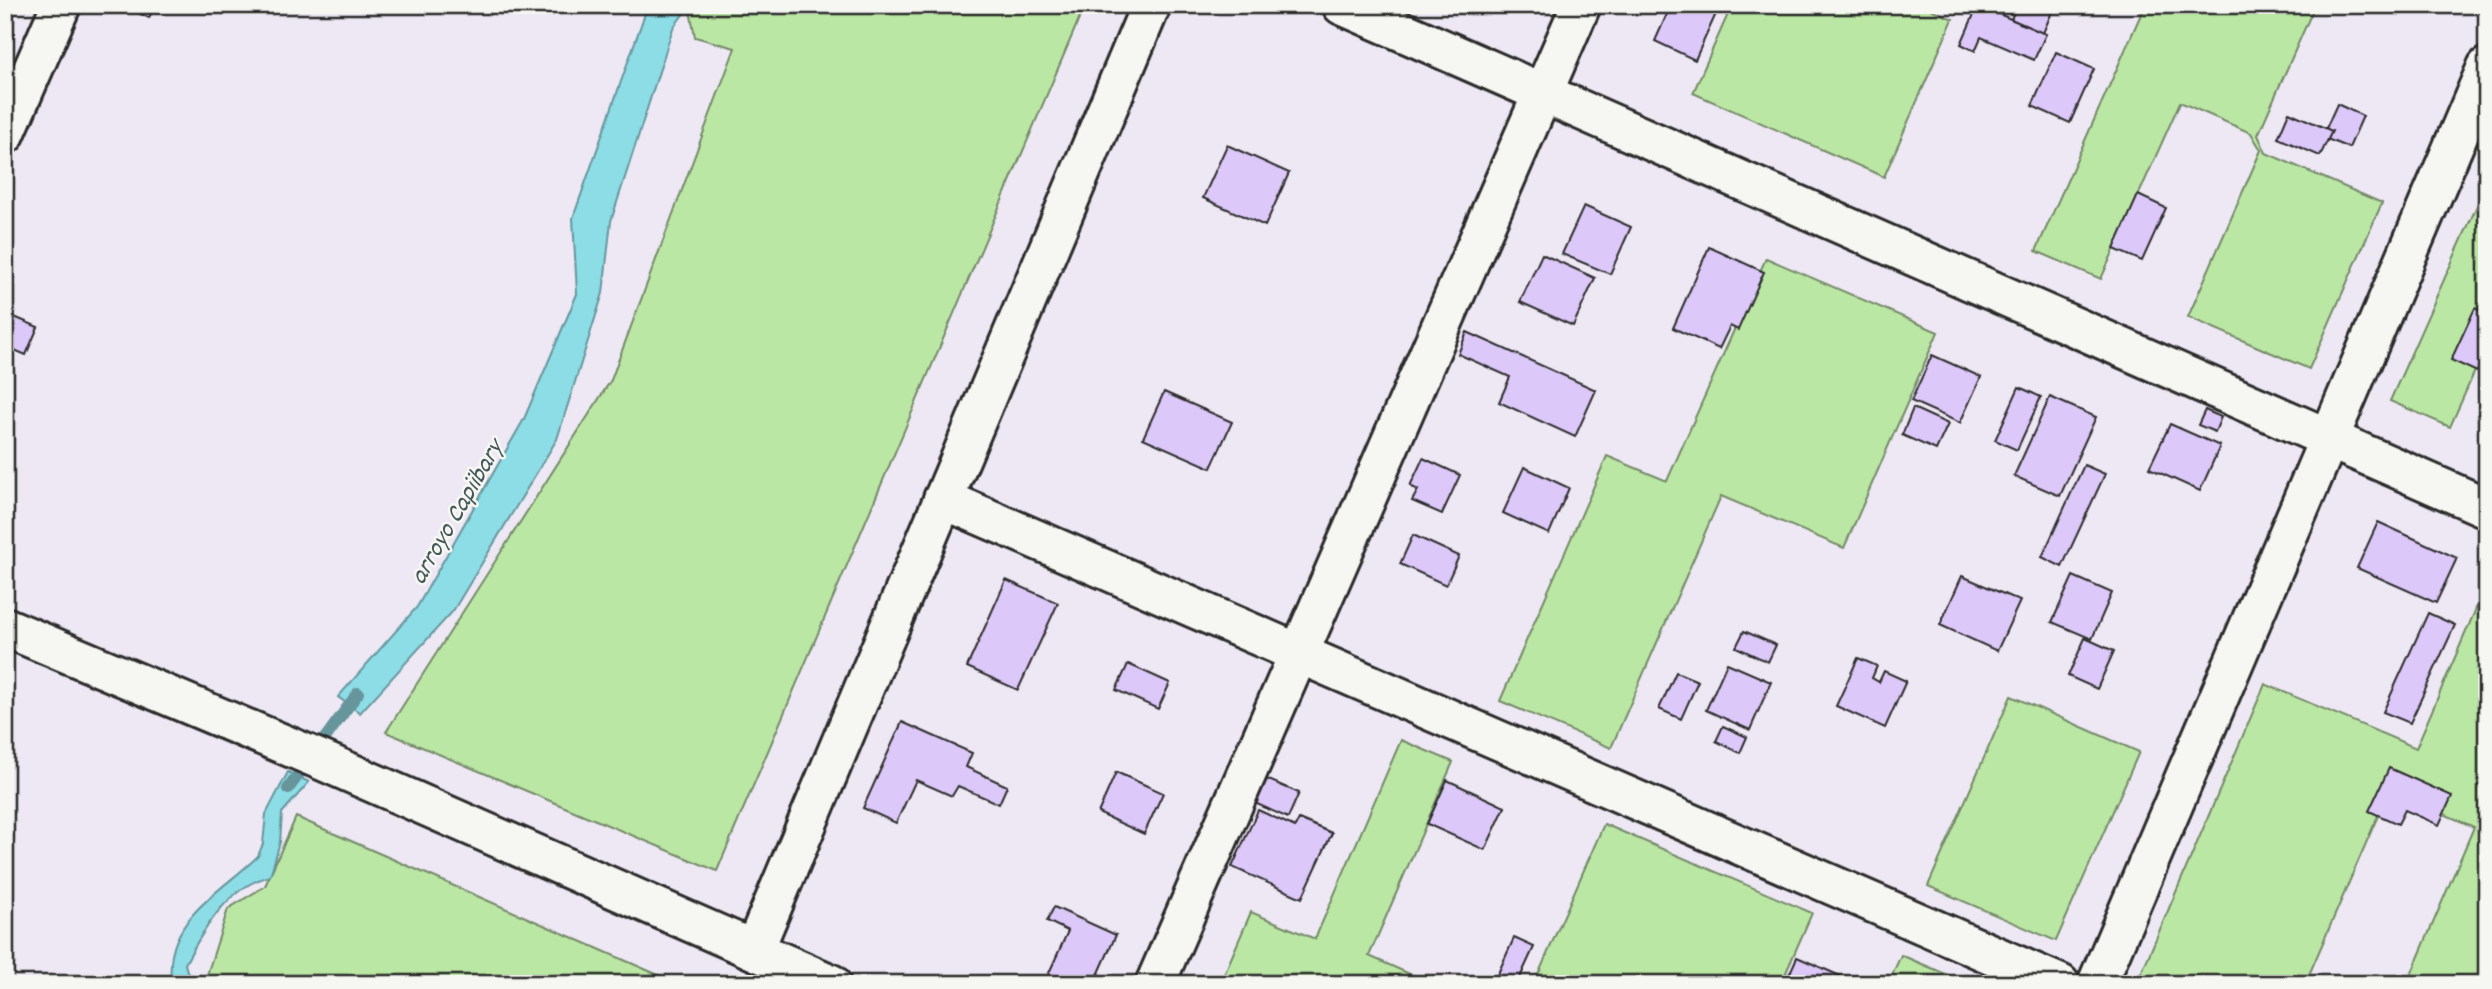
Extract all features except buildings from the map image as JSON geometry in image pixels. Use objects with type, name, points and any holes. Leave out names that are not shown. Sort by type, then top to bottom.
[{"type":"street","points":[[5,134],[14,87],[61,5]]},
{"type":"street","points":[[754,950],[1151,5]]},
{"type":"street","points":[[1342,5],[2487,508]]},
{"type":"street","points":[[1155,984],[1581,5]]},
{"type":"street","points":[[2097,984],[2487,67]]},
{"type":"street","points":[[943,499],[2060,984]]},
{"type":"street","points":[[5,627],[321,760],[831,984]]},
{"type":"green space","points":[[689,5],[1085,5],[717,871],[386,732],[611,380],[735,48],[695,37]]},
{"type":"green space","points":[[1732,5],[1922,5],[1953,19],[1884,177],[1693,93]]},
{"type":"green space","points":[[2145,5],[2315,5],[2258,135],[2266,153],[2382,203],[2309,369],[2188,317],[2261,150],[2251,133],[2180,102],[2101,279],[2036,251]]},
{"type":"green space","points":[[2487,183],[2487,344],[2450,427],[2390,401]]},
{"type":"green space","points":[[1766,258],[1938,332],[1844,548],[1721,496],[1611,748],[1500,701],[1607,456],[1667,481]]},
{"type":"green space","points":[[2487,583],[2487,984],[2407,984],[2474,827],[2389,790],[2305,984],[2137,983],[2265,684],[2416,748]]},
{"type":"green space","points":[[2011,696],[2139,752],[2056,941],[1928,886]]},
{"type":"green space","points":[[1401,740],[1453,762],[1369,956],[1432,984],[1220,984],[1251,912],[1315,939]]},
{"type":"green space","points":[[296,817],[679,984],[207,984],[205,981],[228,909],[265,886]]},
{"type":"green space","points":[[1604,824],[1812,913],[1781,984],[1534,984]]},
{"type":"green space","points":[[1901,955],[1969,984],[1888,984]]},
{"type":"water","points":[[648,5],[690,5],[673,28],[611,221],[603,293],[557,439],[453,611],[360,713],[338,697],[417,607],[524,419],[577,294],[573,218]]},
{"type":"water","points":[[288,772],[309,782],[282,813],[280,842],[270,876],[242,889],[219,910],[185,964],[191,984],[173,984],[171,963],[182,930],[204,902],[258,856],[263,844],[266,814]]},
{"type":"waterway","name":"arroyo Capiibary","points":[[288,789],[358,693]]}]
